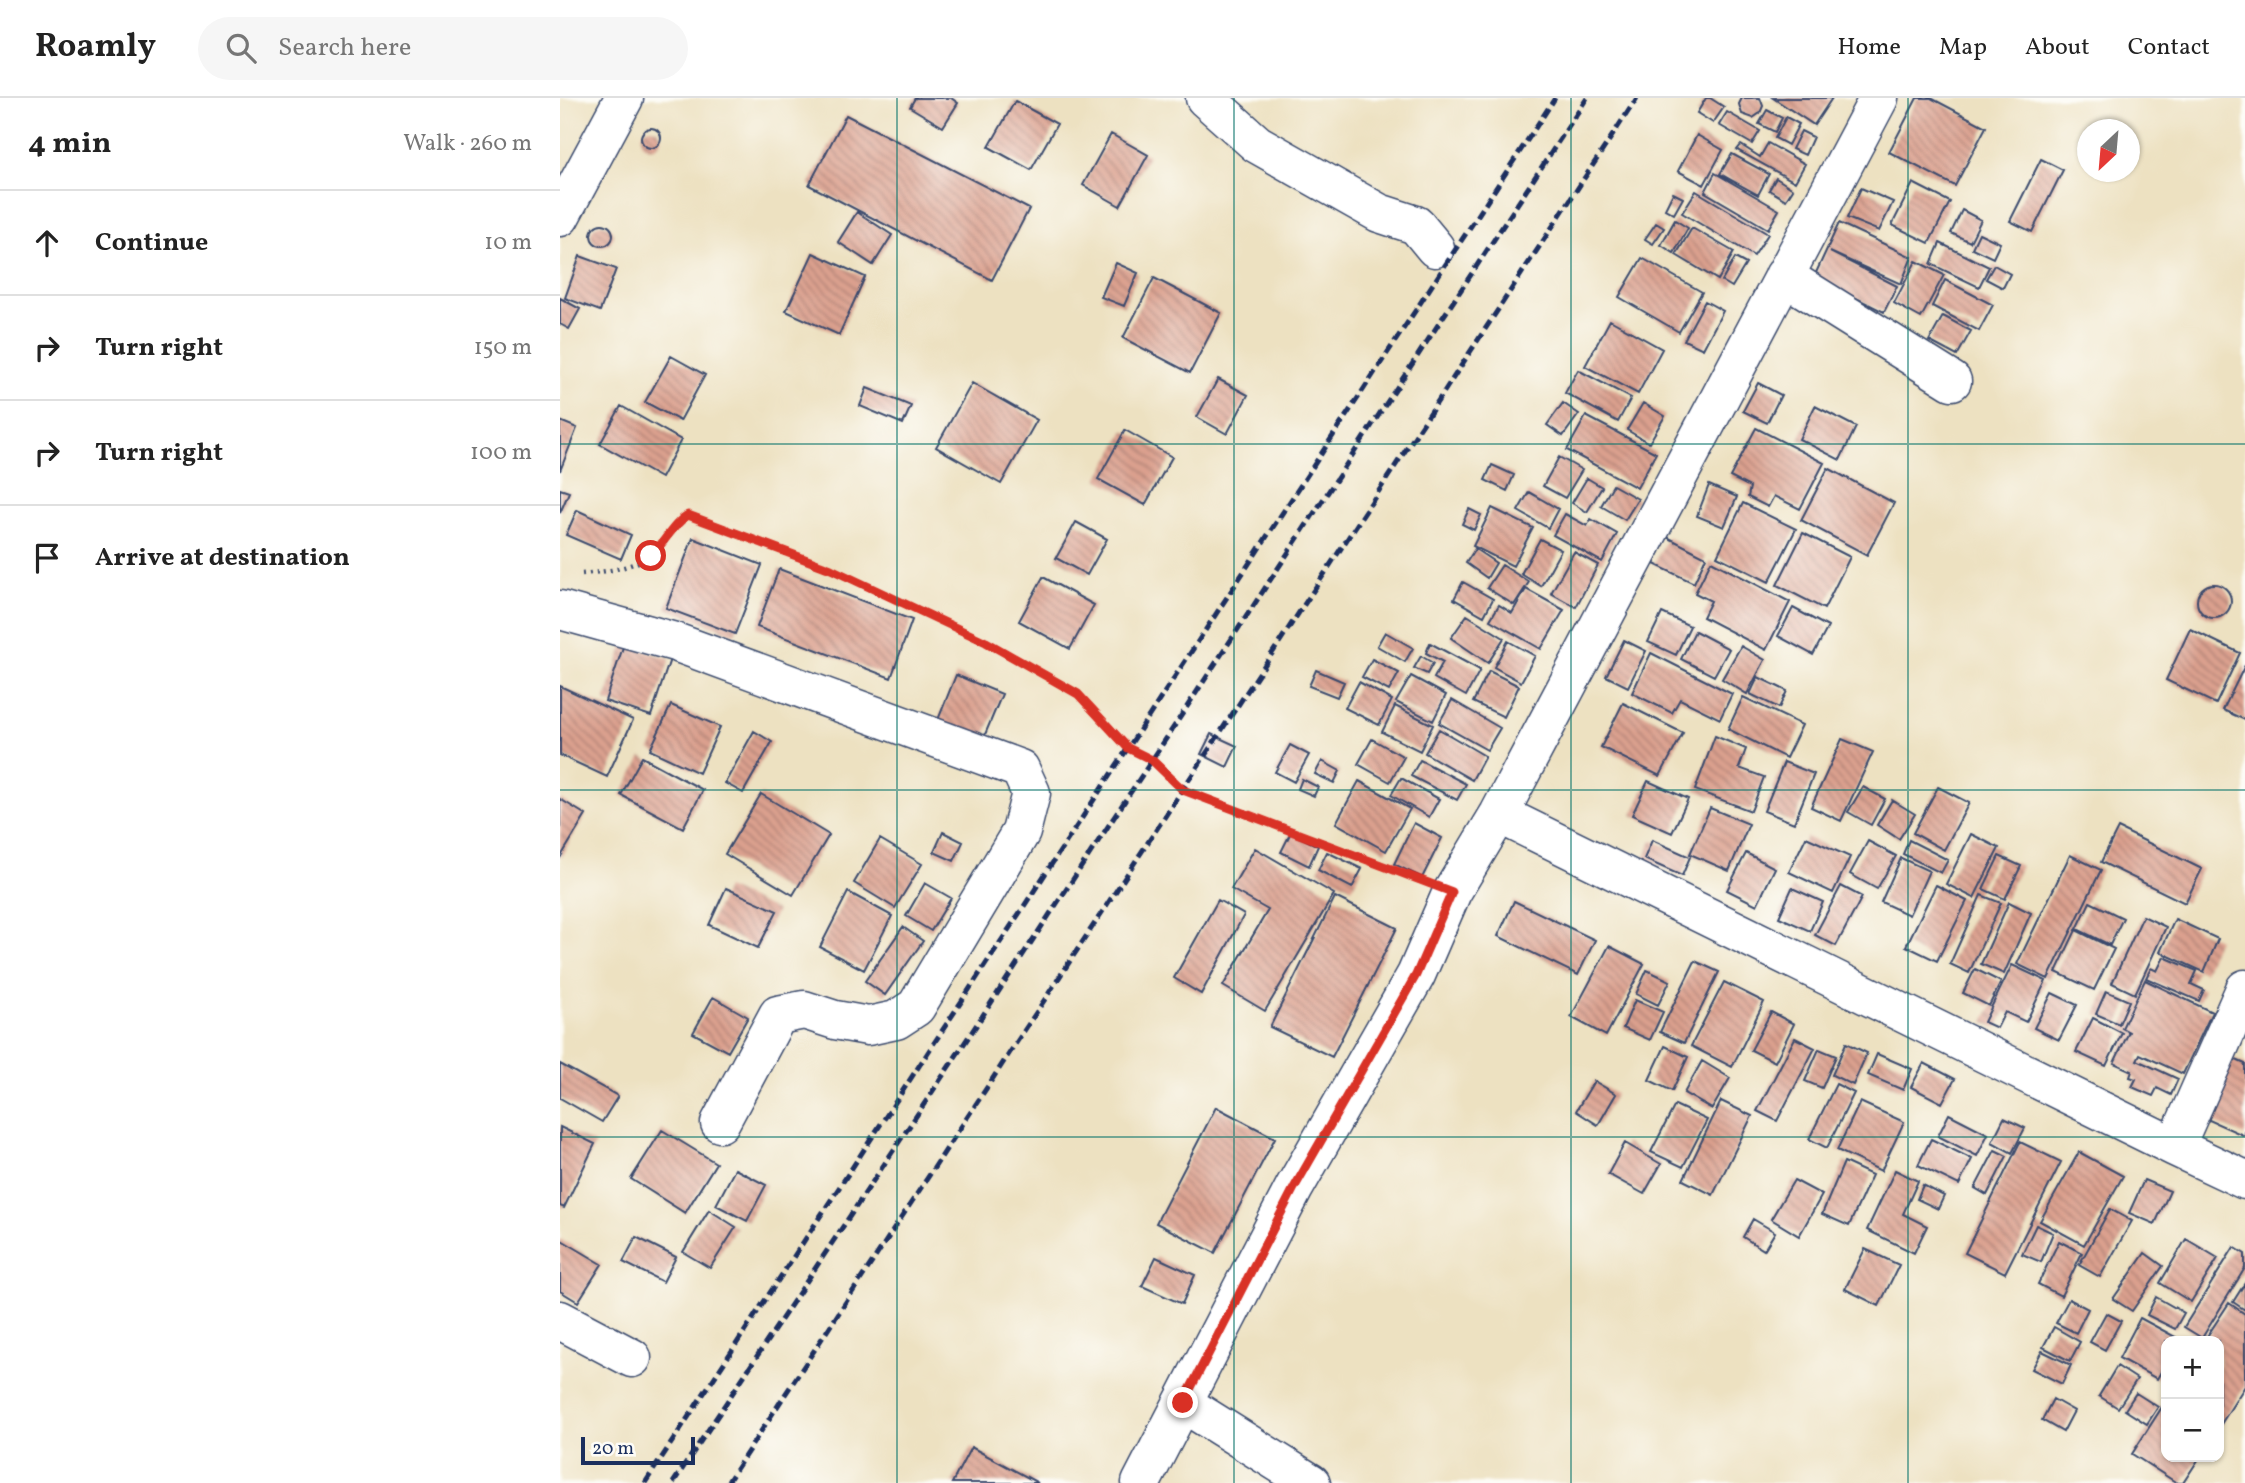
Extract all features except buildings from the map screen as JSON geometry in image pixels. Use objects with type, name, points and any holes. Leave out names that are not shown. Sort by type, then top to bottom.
[{"type":"street","points":[[560,217],[624,98]]},
{"type":"street","points":[[1205,98],[1257,144],[1379,213],[1416,225],[1435,248]]},
{"type":"street","points":[[1141,1483],[1294,1188],[1416,975],[1452,892],[1499,814],[1880,98]]},
{"type":"street","points":[[1784,276],[1952,381]]},
{"type":"street","points":[[561,613],[675,642],[1020,769],[1031,793],[1021,832],[916,1007],[896,1020],[868,1026],[803,1010],[778,1015],[720,1122]]},
{"type":"street","points":[[1499,814],[2245,1180]]},
{"type":"street","points":[[2175,1147],[2245,989]]},
{"type":"street","points":[[560,1320],[632,1358]]},
{"type":"street","points":[[1183,1403],[1311,1483]]},
{"type":"path","points":[[576,575],[630,566],[651,556],[682,519],[688,515],[695,517],[831,569],[986,642],[1078,694],[1128,748],[1152,760],[1183,790],[1452,892]]},
{"type":"railway","points":[[645,1483],[1555,98]]},
{"type":"railway","points":[[673,1483],[1587,98]]},
{"type":"railway","points":[[727,1483],[1637,98]]},
{"type":"route","points":[[651,556],[664,543],[672,529],[688,515],[831,569],[986,642],[1078,694],[1128,748],[1152,760],[1183,790],[1452,892],[1416,975],[1294,1188],[1183,1403]]}]
